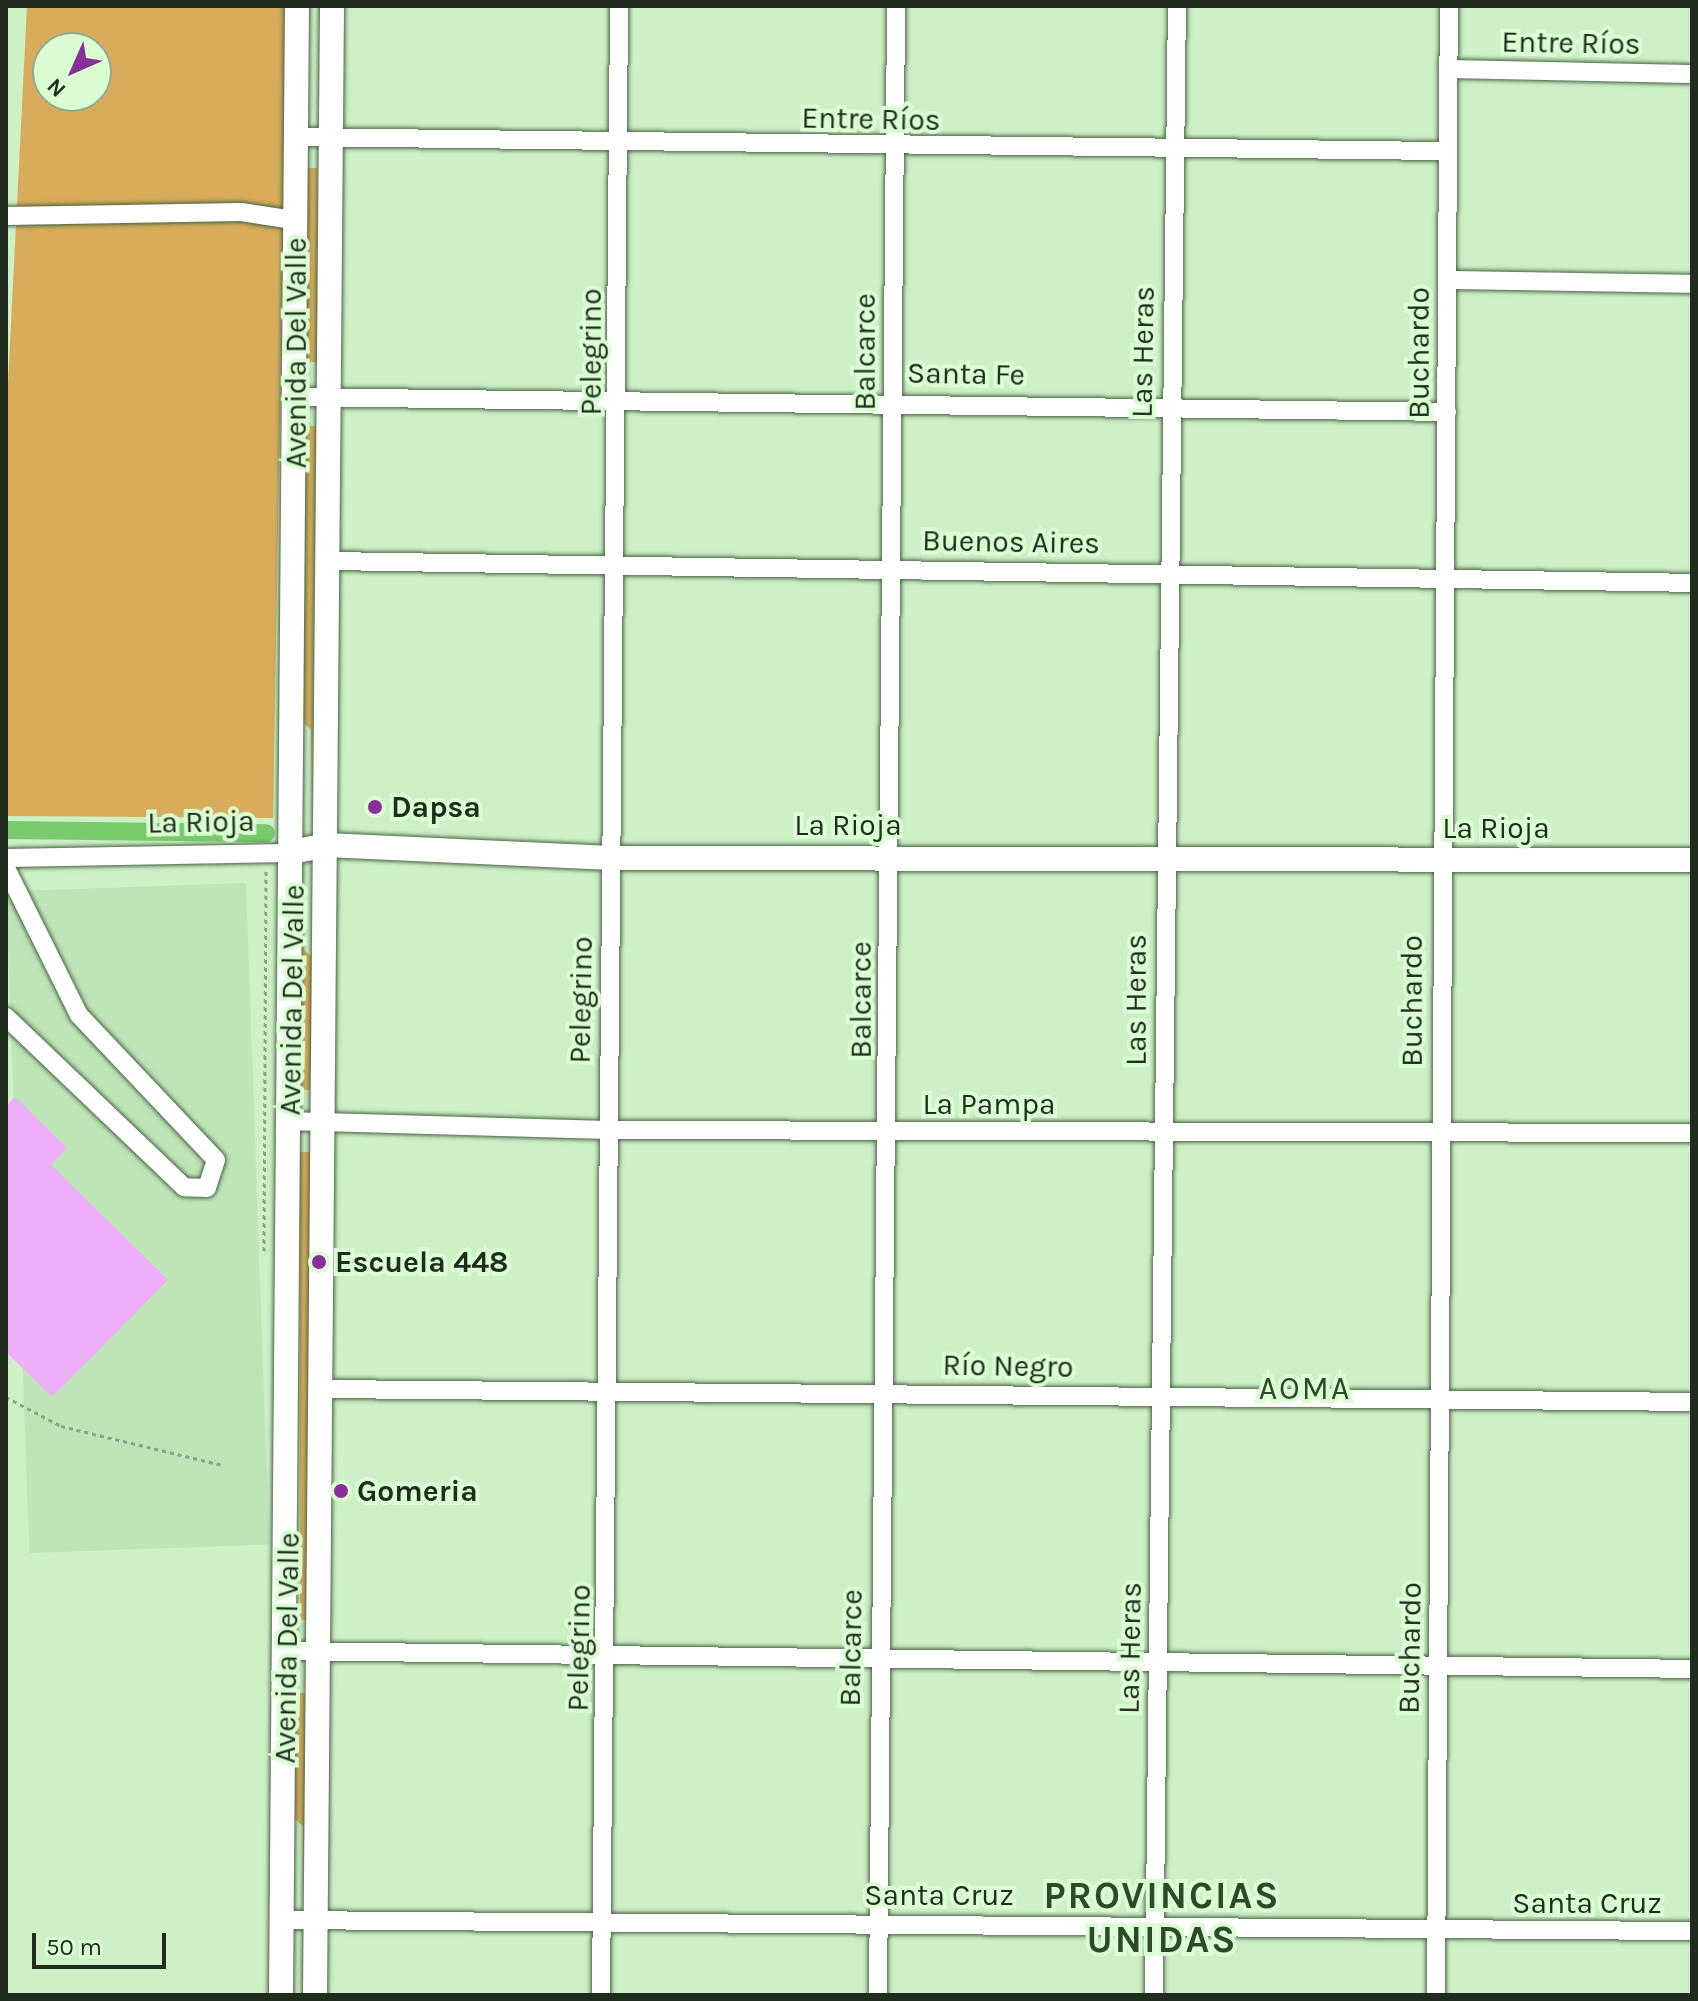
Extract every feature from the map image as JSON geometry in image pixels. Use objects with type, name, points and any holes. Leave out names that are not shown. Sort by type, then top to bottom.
[{"type":"main road","name":"Avenida Del Valle","points":[[281,1995],[286,1651],[287,853],[297,6]]},
{"type":"main road","name":"Avenida Del Valle","points":[[315,1995],[332,6]]},
{"type":"main road","name":"La Rioja","points":[[287,853],[327,845],[611,858],[1692,860]]},
{"type":"street","name":"Pelegrino","points":[[601,1995],[608,1656],[608,1130],[617,565],[619,6]]},
{"type":"street","name":"Balcarce","points":[[878,1995],[896,6]]},
{"type":"street","name":"Las Heras","points":[[1154,1995],[1164,1132],[1164,858],[1170,574],[1169,406],[1177,6]]},
{"type":"street","name":"Buchardo","points":[[1436,1995],[1441,1401],[1439,860],[1447,412],[1449,6]]},
{"type":"street","name":"Entre Ríos","points":[[1448,69],[1692,74]]},
{"type":"street","name":"Entre Ríos","points":[[295,137],[1175,151],[1447,151]]},
{"type":"street","points":[[6,216],[241,212],[293,220]]},
{"type":"street","points":[[1447,280],[1692,284]]},
{"type":"street","name":"Santa Fe","points":[[291,397],[893,401],[1447,412]]},
{"type":"street","name":"Buenos Aires","points":[[329,561],[1692,583]]},
{"type":"street","name":"La Rioja","points":[[6,858],[287,853]]},
{"type":"street","points":[[6,1017],[184,1187],[207,1188],[216,1160],[79,1015],[8,881]]},
{"type":"street","name":"La Pampa","points":[[286,1121],[608,1130],[1692,1133]]},
{"type":"street","name":"Río Negro","points":[[322,1389],[1692,1402]]},
{"type":"street","points":[[286,1651],[1692,1669]]},
{"type":"street","name":"Santa Cruz","points":[[282,1920],[1692,1931]]},
{"type":"path","points":[[6,1397],[61,1426],[222,1465]]},
{"type":"shaded area","points":[[27,6],[287,6],[273,818],[6,816],[6,423]]},
{"type":"shaded area","points":[[307,168],[317,168],[317,362],[307,362]]},
{"type":"shaded area","points":[[305,426],[316,426],[312,795],[311,730],[303,722]]},
{"type":"shaded area","points":[[246,883],[269,1545],[29,1553],[6,891]]},
{"type":"shaded area","points":[[304,885],[304,950],[313,958],[310,1090],[299,1090]]},
{"type":"shaded area","points":[[300,1152],[310,1152],[310,1620],[300,1620]]},
{"type":"shaded area","points":[[296,1693],[306,1693],[304,1891],[303,1826],[294,1818]]},
{"type":"building","points":[[15,1097],[67,1148],[51,1165],[168,1280],[52,1397],[6,1352],[6,1106]]},
{"type":"waterway","points":[[6,830],[266,833]]},
{"type":"place","name":"Dapsa","points":[[375,807]]},
{"type":"place","name":"Escuela 448","points":[[319,1262]]},
{"type":"place","name":"Gomeria","points":[[341,1491]]},
{"type":"district","name":"AOMA","points":[[1305,1389]]},
{"type":"district","name":"PROVINCIAS UNIDAS","points":[[1162,1918]]}]
